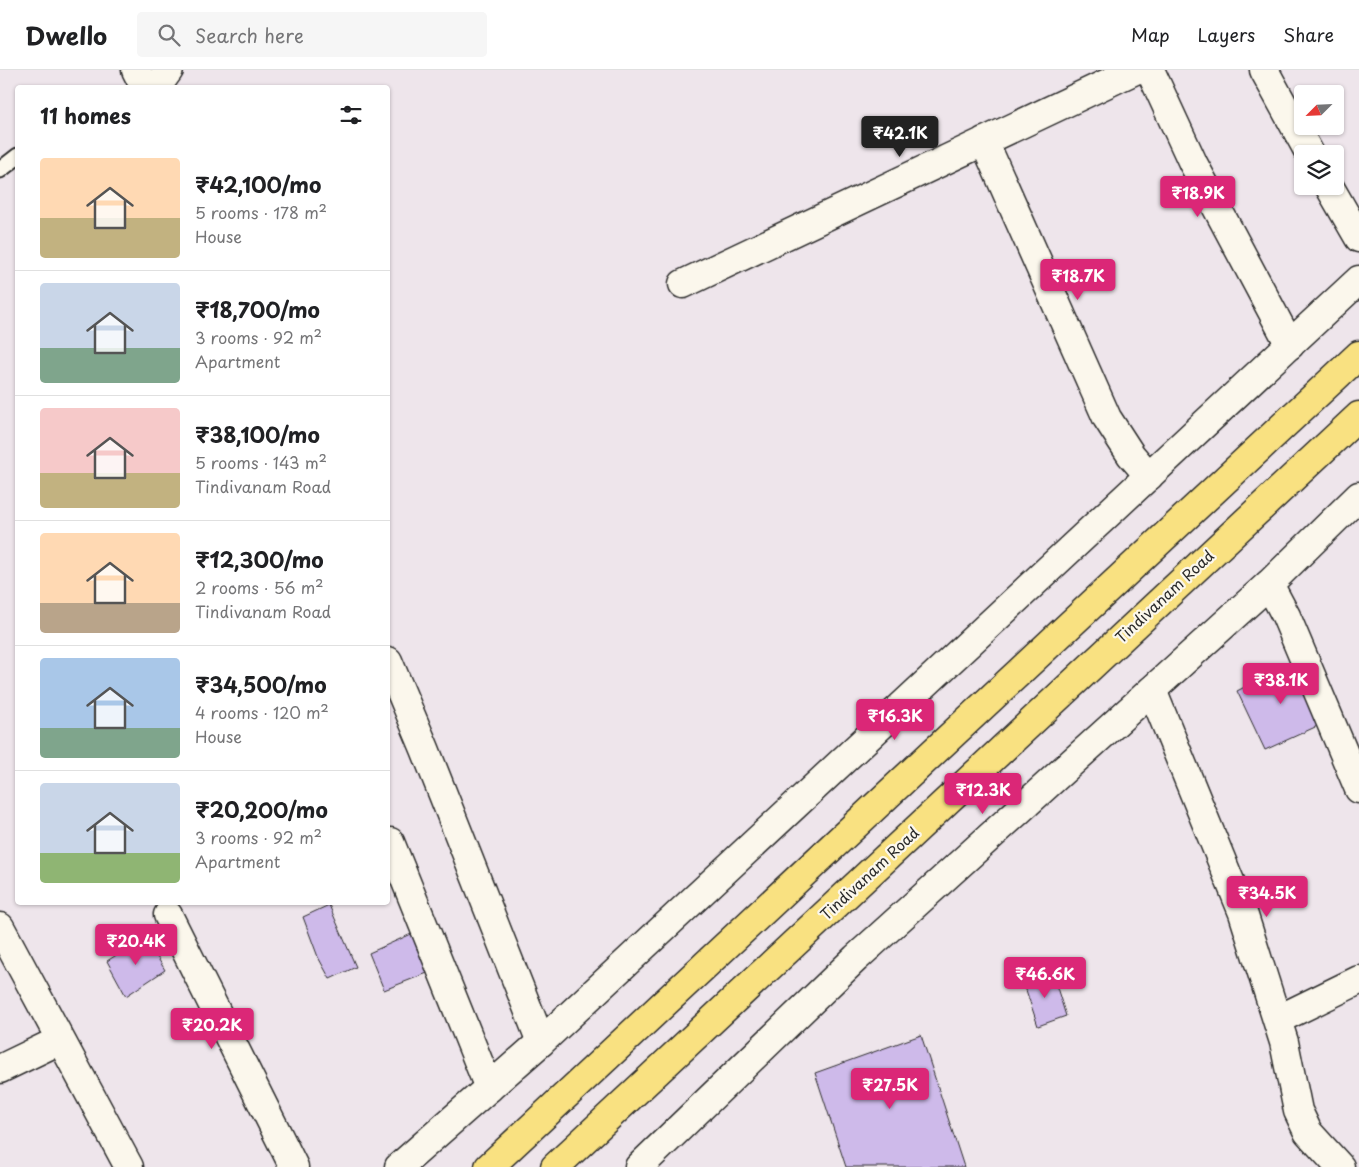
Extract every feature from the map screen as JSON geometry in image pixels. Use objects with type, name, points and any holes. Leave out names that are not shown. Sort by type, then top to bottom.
[{"type":"highway","points":[[489,1167],[1359,355]]},
{"type":"highway","name":"Tindivanam Road","points":[[555,1167],[1359,416]]},
{"type":"street","points":[[136,70],[144,85]]},
{"type":"street","points":[[158,85],[169,70]]},
{"type":"street","points":[[683,284],[1135,70]]},
{"type":"street","points":[[1150,70],[1193,163],[1290,345]]},
{"type":"street","points":[[1264,70],[1305,145]]},
{"type":"street","points":[[984,141],[1107,418],[1131,455],[1149,476]]},
{"type":"street","points":[[1334,195],[1359,238]]},
{"type":"street","points":[[399,1167],[541,1042],[1359,280]]},
{"type":"street","points":[[639,1167],[856,958],[1269,584],[1359,496]]},
{"type":"street","points":[[1269,584],[1286,616],[1359,789]]},
{"type":"street","points":[[390,665],[541,1042]]},
{"type":"street","points":[[1152,690],[1243,913],[1284,1042],[1298,1111],[1308,1132],[1340,1167]]},
{"type":"street","points":[[390,842],[489,1088]]},
{"type":"street","points":[[168,915],[294,1167]]},
{"type":"street","points":[[0,927],[129,1167]]},
{"type":"street","points":[[1277,1020],[1359,980]]},
{"type":"street","points":[[0,1069],[60,1040]]},
{"type":"lane","points":[[0,170],[15,158]]},
{"type":"building","points":[[1299,659],[1324,723],[1265,750],[1237,691]]},
{"type":"building","points":[[329,905],[356,967],[330,979],[318,957],[303,917]]},
{"type":"building","points":[[418,931],[435,970],[384,990],[369,953]]},
{"type":"building","points":[[145,937],[165,970],[126,996],[107,961]]},
{"type":"building","points":[[1052,972],[1066,1016],[1038,1026],[1023,981]]},
{"type":"building","points":[[921,1035],[964,1167],[846,1167],[815,1073]]}]
